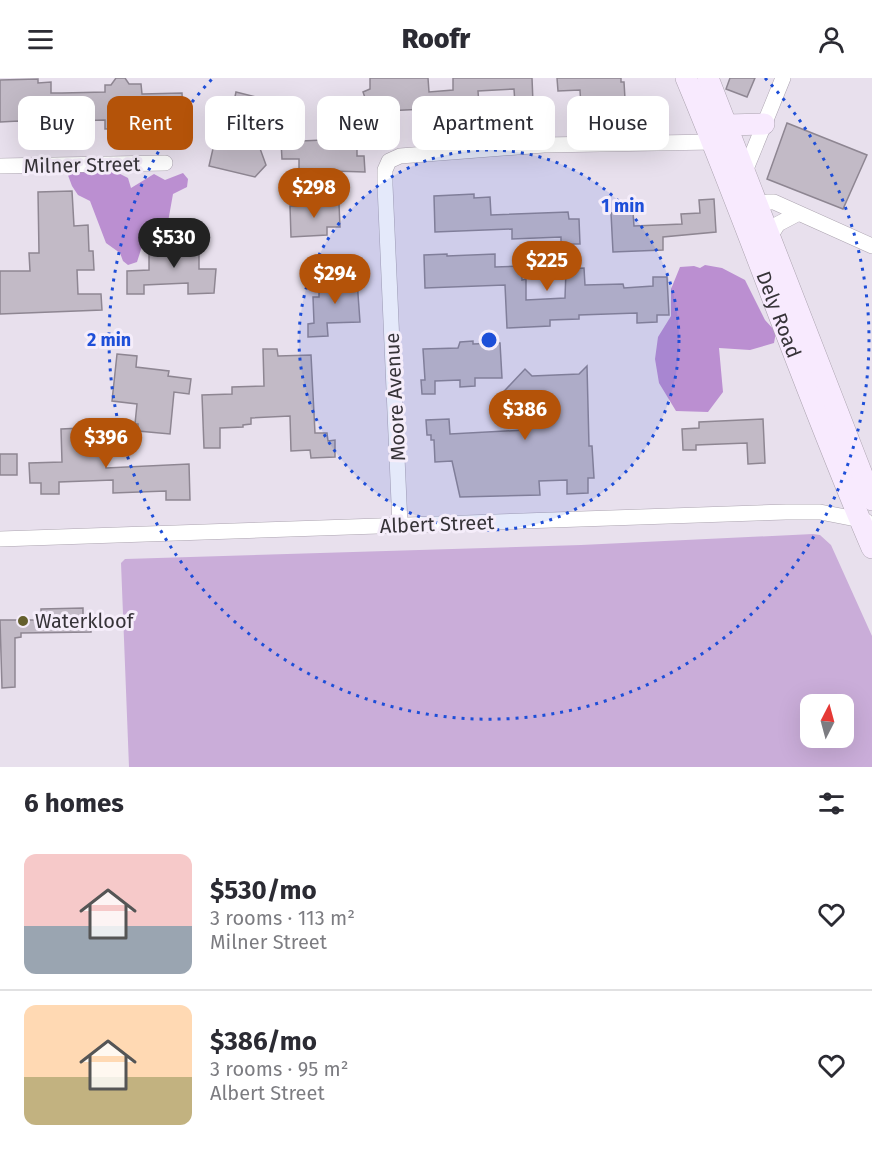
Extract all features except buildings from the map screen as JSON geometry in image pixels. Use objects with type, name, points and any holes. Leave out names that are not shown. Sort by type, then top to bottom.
[{"type":"main road","name":"Dely Road","points":[[686,78],[866,522],[872,548]]},
{"type":"main road","name":"Dely Road","points":[[708,78],[746,169],[872,500]]},
{"type":"main road","points":[[728,125],[764,124]]},
{"type":"main road","points":[[746,169],[741,188],[754,249]]},
{"type":"street","points":[[746,169],[783,78]]},
{"type":"street","name":"Moore Avenue","points":[[400,525],[385,185],[385,170],[389,161],[400,156],[544,145],[713,142]]},
{"type":"street","name":"Milner Street","points":[[0,166],[165,163]]},
{"type":"street","points":[[760,208],[767,202],[774,202],[872,246]]},
{"type":"street","points":[[771,235],[778,225],[797,214]]},
{"type":"street","name":"Albert Street","points":[[0,539],[797,512],[820,512],[866,522]]},
{"type":"shaded area","points":[[93,160],[128,178],[131,188],[154,174],[165,180],[183,173],[188,179],[187,187],[173,194],[168,222],[144,240],[137,262],[128,265],[123,261],[120,253],[106,243],[90,201],[78,195],[72,186],[66,170]]},
{"type":"shaded area","points":[[705,265],[722,268],[745,280],[765,320],[776,332],[774,343],[750,350],[719,348],[723,392],[708,412],[676,411],[659,383],[655,359],[658,337],[671,316],[671,289],[680,267],[700,268]]},
{"type":"shaded area","points":[[820,535],[831,545],[872,636],[872,767],[129,767],[121,563],[125,559]]},
{"type":"place","name":"Waterkloof","points":[[23,621]]}]
